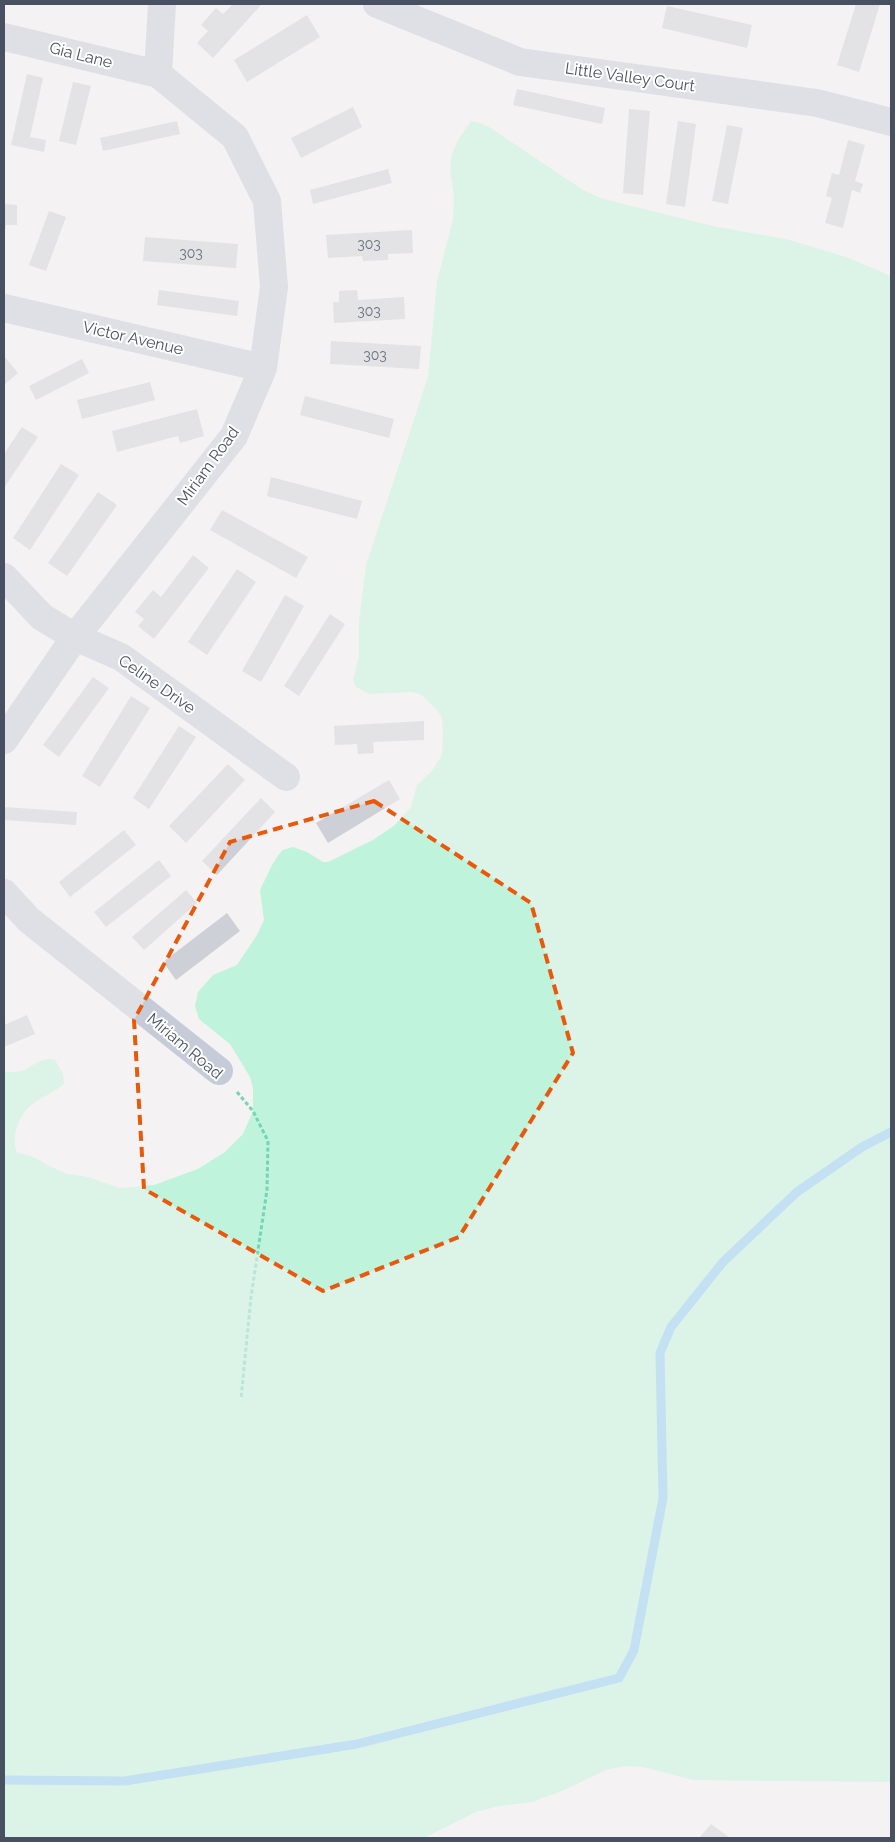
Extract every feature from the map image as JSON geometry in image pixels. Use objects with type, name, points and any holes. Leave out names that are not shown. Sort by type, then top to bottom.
[{"type":"street","points":[[158,74],[162,4]]},
{"type":"street","name":"Little Valley Court","points":[[377,4],[520,62],[817,103],[891,122]]},
{"type":"street","name":"Gia Lane","points":[[4,36],[158,74]]},
{"type":"street","name":"Miriam Road","points":[[4,740],[75,637],[234,436],[263,368],[274,287],[267,201],[235,137],[158,74]]},
{"type":"street","name":"Victor Avenue","points":[[4,308],[263,368]]},
{"type":"street","name":"Celine Drive","points":[[4,577],[42,617],[75,637],[122,657],[286,777]]},
{"type":"street","name":"Miriam Road","points":[[4,893],[29,920],[219,1071]]},
{"type":"path","name":"Miriam Road","points":[[219,1071],[253,1111],[268,1141],[267,1190],[251,1297],[241,1399]]},
{"type":"highlighted area","points":[[374,801],[531,903],[573,1053],[459,1237],[323,1291],[144,1189],[134,1020],[230,842]]},
{"type":"green space","points":[[471,121],[489,127],[583,190],[603,199],[717,227],[786,239],[846,257],[891,276],[891,1782],[693,1780],[643,1767],[624,1766],[606,1770],[562,1791],[532,1802],[499,1806],[476,1812],[424,1838],[4,1838],[4,1072],[19,1072],[42,1060],[55,1060],[63,1074],[64,1084],[34,1103],[24,1112],[16,1132],[15,1146],[17,1152],[36,1158],[67,1174],[88,1177],[120,1188],[154,1185],[198,1169],[225,1152],[243,1134],[253,1111],[253,1088],[250,1077],[230,1044],[199,1019],[195,1006],[198,992],[213,975],[237,965],[257,935],[264,920],[260,890],[272,865],[283,850],[293,847],[307,852],[323,862],[328,862],[373,840],[395,825],[411,807],[417,785],[432,771],[442,755],[442,718],[422,695],[412,692],[369,694],[356,687],[353,680],[359,656],[359,621],[366,565],[428,377],[437,282],[453,219],[454,197],[450,169],[452,154],[458,140]]},
{"type":"building","points":[[233,4],[262,4],[213,58],[197,43],[208,31],[201,25],[216,8],[223,14]]},
{"type":"building","points":[[856,4],[880,4],[859,72],[837,65]]},
{"type":"building","points":[[667,6],[752,25],[747,48],[662,28]]},
{"type":"building","points":[[307,15],[320,37],[247,82],[234,60]]},
{"type":"building","points":[[27,74],[43,78],[30,137],[46,140],[44,152],[11,145]]},
{"type":"building","points":[[73,82],[91,86],[76,145],[59,141]]},
{"type":"building","points":[[517,89],[605,108],[602,124],[513,105]]},
{"type":"building","points":[[353,107],[362,127],[301,158],[291,138]]},
{"type":"building","points":[[629,109],[650,111],[643,195],[623,193]]},
{"type":"building","points":[[177,121],[180,134],[103,151],[100,138]]},
{"type":"building","points":[[678,121],[696,124],[685,207],[666,204]]},
{"type":"building","points":[[727,125],[743,128],[728,204],[712,201]]},
{"type":"building","points":[[848,140],[865,145],[855,181],[863,184],[860,193],[852,190],[843,228],[825,223],[832,198],[826,196],[832,173],[839,175]]},
{"type":"building","points":[[388,169],[392,183],[313,204],[310,190]]},
{"type":"building","points":[[4,204],[17,205],[17,225],[6,225],[5,231],[4,231]]},
{"type":"building","points":[[49,211],[66,217],[46,271],[29,265]]},
{"type":"building","points":[[412,230],[413,253],[388,254],[388,260],[363,261],[362,256],[328,258],[326,235]]},
{"type":"building","points":[[145,237],[238,244],[236,268],[143,261]]},
{"type":"building","points":[[159,290],[239,301],[237,316],[157,305]]},
{"type":"building","points":[[357,290],[358,300],[404,297],[405,319],[334,323],[333,302],[339,302],[339,291]]},
{"type":"building","points":[[331,341],[421,346],[419,369],[330,364]]},
{"type":"building","points":[[4,356],[18,373],[4,385]]},
{"type":"building","points":[[82,359],[89,373],[36,400],[29,386]]},
{"type":"building","points":[[150,382],[155,400],[82,419],[77,400]]},
{"type":"building","points":[[305,396],[394,419],[389,438],[300,415]]},
{"type":"building","points":[[197,409],[204,436],[180,443],[178,436],[117,452],[112,431]]},
{"type":"building","points":[[22,427],[38,437],[4,488],[4,454]]},
{"type":"building","points":[[61,464],[79,475],[30,550],[13,538]]},
{"type":"building","points":[[271,477],[362,501],[357,519],[267,496]]},
{"type":"building","points":[[98,492],[117,505],[67,576],[48,563]]},
{"type":"building","points":[[222,510],[308,557],[296,578],[210,530]]},
{"type":"building","points":[[193,555],[209,568],[154,639],[138,626],[144,619],[135,612],[153,590],[161,597]]},
{"type":"building","points":[[237,569],[256,582],[207,655],[188,642]]},
{"type":"building","points":[[285,595],[304,606],[261,682],[242,671]]},
{"type":"building","points":[[330,614],[345,624],[299,696],[284,686]]},
{"type":"building","points":[[93,677],[109,688],[59,757],[43,745]]},
{"type":"building","points":[[131,696],[150,708],[100,787],[82,776]]},
{"type":"building","points":[[424,721],[424,740],[373,742],[374,753],[358,754],[357,744],[335,745],[334,726]]},
{"type":"building","points":[[179,726],[196,737],[149,809],[133,798]]},
{"type":"building","points":[[228,764],[245,780],[186,843],[169,826]]},
{"type":"building","points":[[389,780],[400,799],[328,843],[316,823]]},
{"type":"building","points":[[261,798],[275,812],[217,875],[202,861]]},
{"type":"building","points":[[4,807],[77,812],[76,825],[4,820]]},
{"type":"building","points":[[124,830],[136,845],[70,897],[59,882]]},
{"type":"building","points":[[159,860],[171,876],[106,927],[94,912]]},
{"type":"building","points":[[186,890],[197,903],[144,950],[132,937]]},
{"type":"building","points":[[227,913],[240,931],[176,980],[163,962]]},
{"type":"building","points":[[27,1015],[35,1034],[4,1047],[4,1025]]},
{"type":"building","points":[[711,1824],[730,1838],[699,1838]]},
{"type":"waterway","points":[[4,1780],[125,1781],[357,1744],[619,1678],[634,1650],[663,1498],[660,1353],[671,1327],[723,1262],[797,1192],[862,1147],[891,1132]]}]
